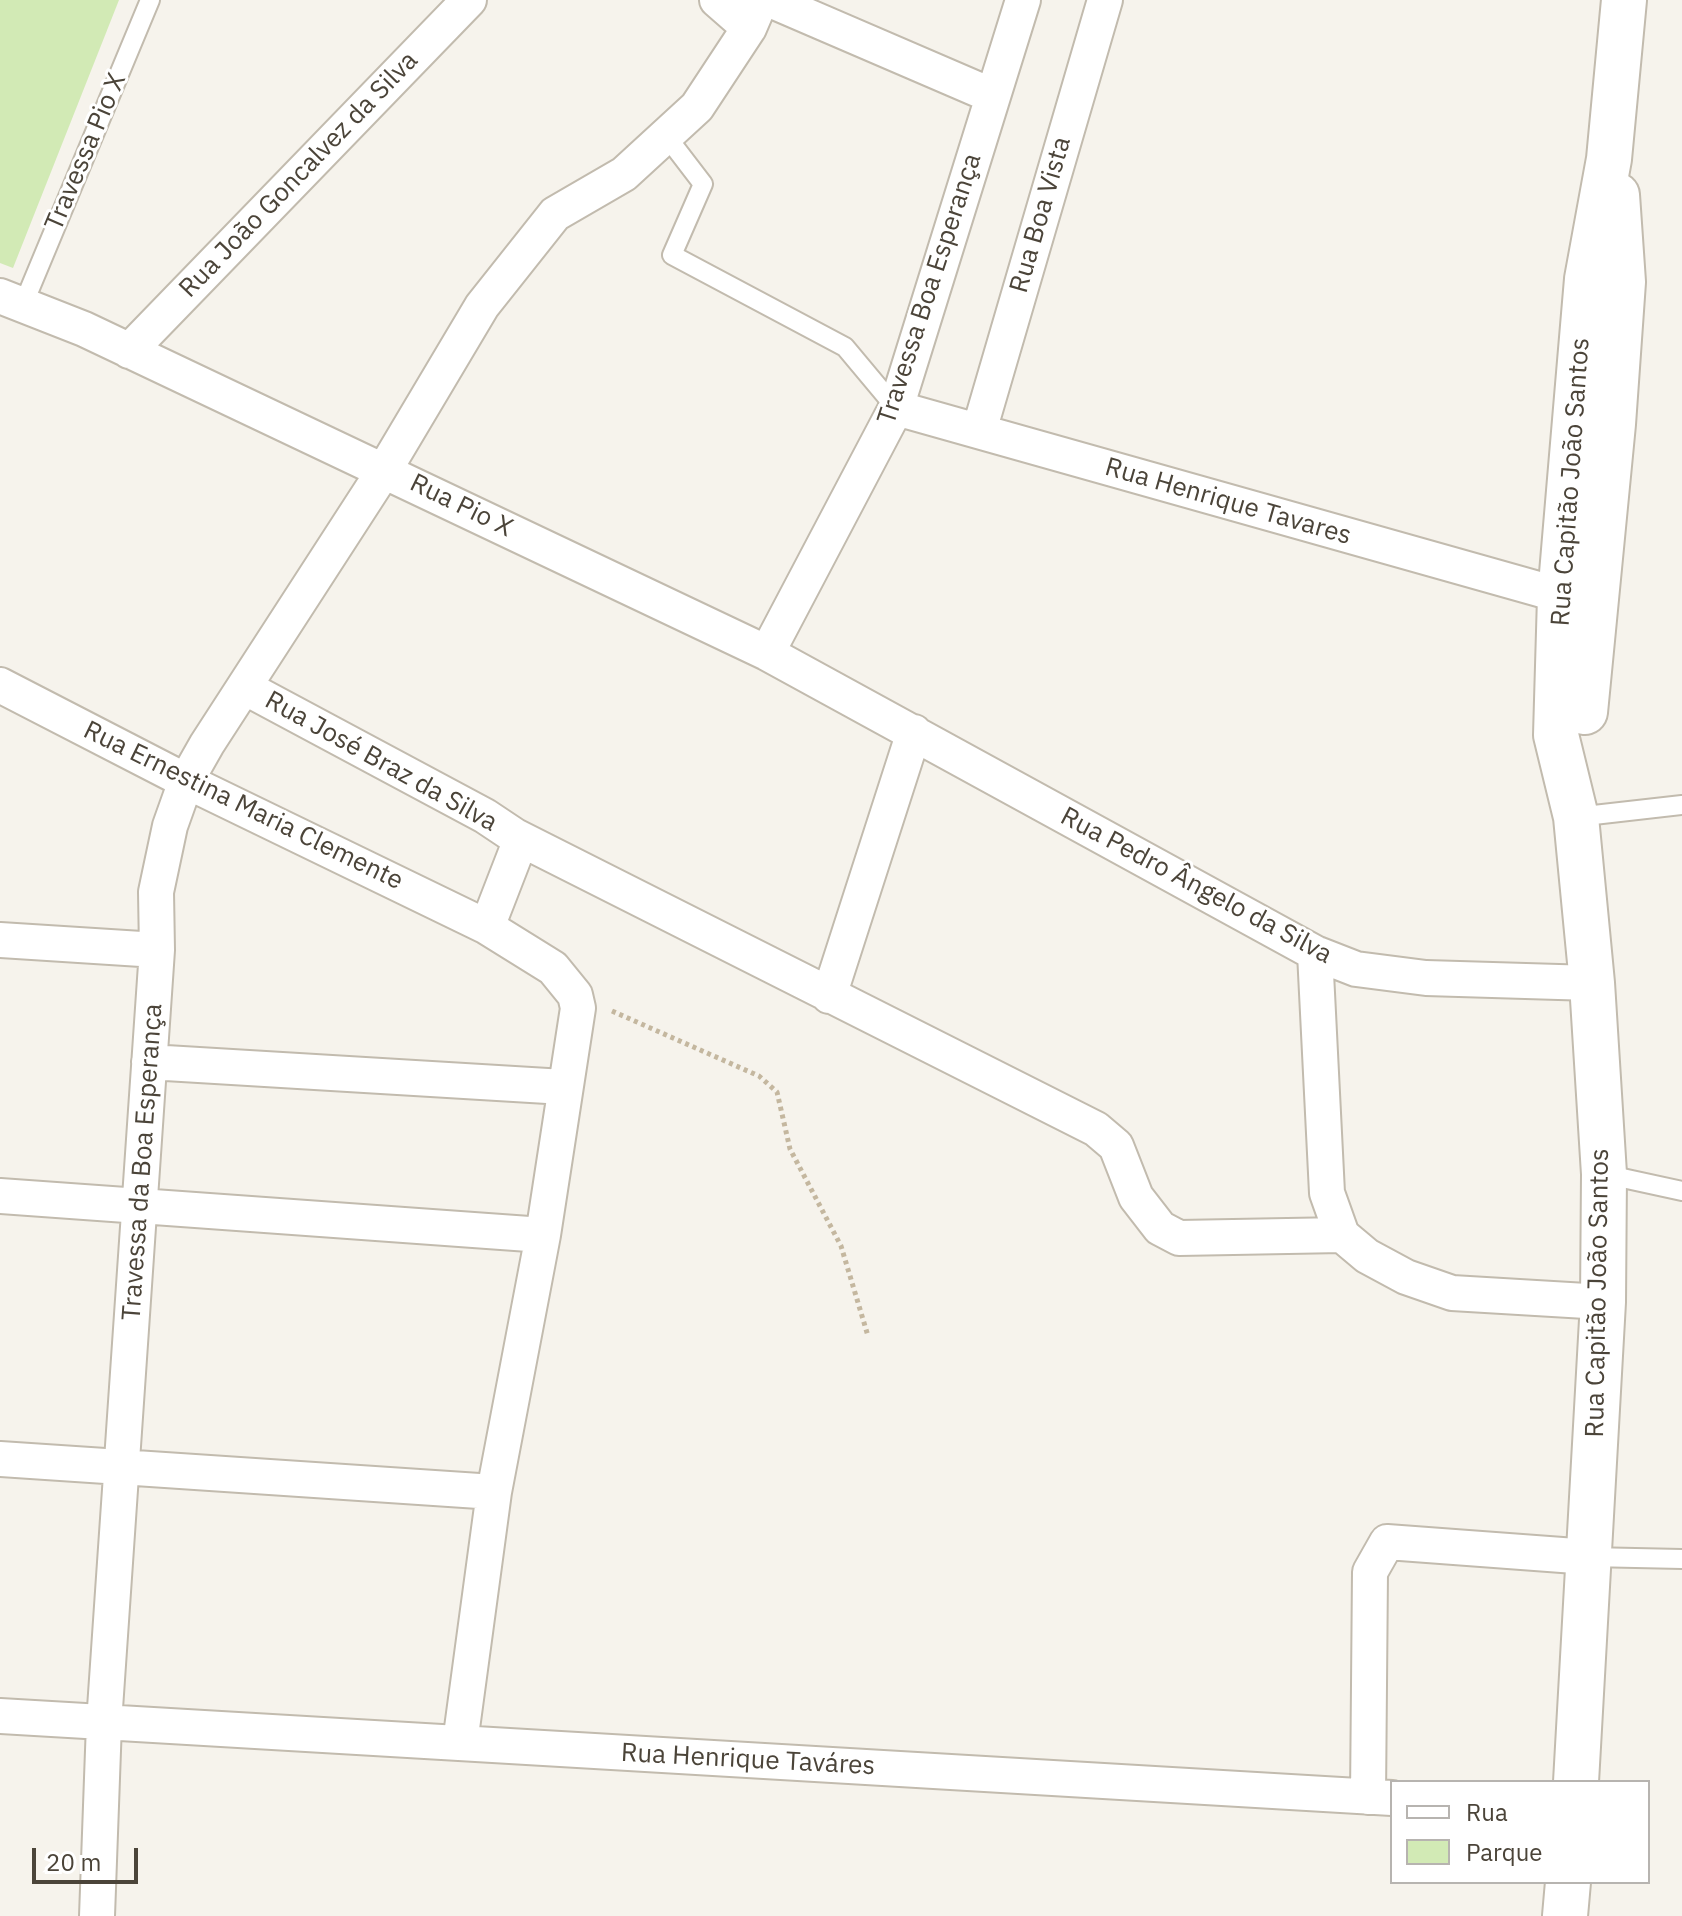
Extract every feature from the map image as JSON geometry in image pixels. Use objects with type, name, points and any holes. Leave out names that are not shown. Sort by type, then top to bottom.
[{"type":"street","name":"Rua João Goncalvez da Silva","points":[[129,351],[469,0]]},
{"type":"street","points":[[717,0],[755,14]]},
{"type":"street","points":[[770,0],[993,96]]},
{"type":"street","name":"Travessa Boa Esperança","points":[[767,653],[896,408],[1023,0]]},
{"type":"street","name":"Rua Boa Vista","points":[[979,431],[1105,0]]},
{"type":"street","name":"Rua Capitão João Santos","points":[[1576,1780],[1603,1302],[1604,1174],[1592,983],[1570,734],[1577,601],[1605,281],[1622,232],[1609,159],[1624,0]]},
{"type":"street","name":"Travessa da Boa Esperança","points":[[97,1916],[104,1723],[157,950],[156,892],[170,826],[186,781],[385,469],[482,306],[555,214],[624,174],[697,107],[755,14]]},
{"type":"street","name":"Rua Pio X","points":[[11,300],[385,469],[767,653],[914,732]]},
{"type":"street","name":"Rua Henrique Tavares","points":[[896,408],[1577,601]]},
{"type":"street","name":"Rua Ernestina Maria Clemente","points":[[0,685],[186,781],[487,927],[553,968],[575,995]]},
{"type":"street","name":"Rua José Braz da Silva","points":[[246,688],[485,816],[515,836],[518,847],[487,927]]},
{"type":"street","points":[[829,996],[914,732]]},
{"type":"street","name":"Rua Pedro Ângelo da Silva","points":[[914,732],[1315,953],[1356,969],[1426,978],[1592,983]]},
{"type":"street","points":[[515,836],[1096,1129],[1116,1146],[1136,1197],[1160,1228],[1179,1238],[1342,1235]]},
{"type":"street","points":[[0,940],[157,950]]},
{"type":"street","points":[[1315,953],[1327,1193],[1342,1235],[1367,1256],[1393,1270],[1452,1293],[1603,1302]]},
{"type":"street","points":[[460,1743],[494,1492],[543,1235],[578,1008],[575,995]]},
{"type":"street","points":[[149,1062],[564,1087]]},
{"type":"street","points":[[0,1196],[543,1235]]},
{"type":"street","points":[[0,1459],[494,1492]]},
{"type":"street","points":[[1380,1797],[1370,1572],[1387,1542],[1589,1557]]},
{"type":"street","name":"Rua Henrique Taváres","points":[[0,1716],[1380,1797]]},
{"type":"street","points":[[1565,1916],[1568,1884]]},
{"type":"lane","name":"Travessa Pio X","points":[[11,300],[150,0]]},
{"type":"lane","points":[[667,137],[703,184],[672,255],[845,347],[896,408]]},
{"type":"lane","points":[[1575,811],[1682,805]]},
{"type":"lane","points":[[1604,1174],[1682,1191]]},
{"type":"lane","points":[[1589,1557],[1682,1559]]},
{"type":"path","points":[[575,995],[759,1076],[777,1092],[790,1149],[841,1246],[868,1336]]},
{"type":"green space","points":[[0,0],[119,0],[13,268],[0,263]]}]
